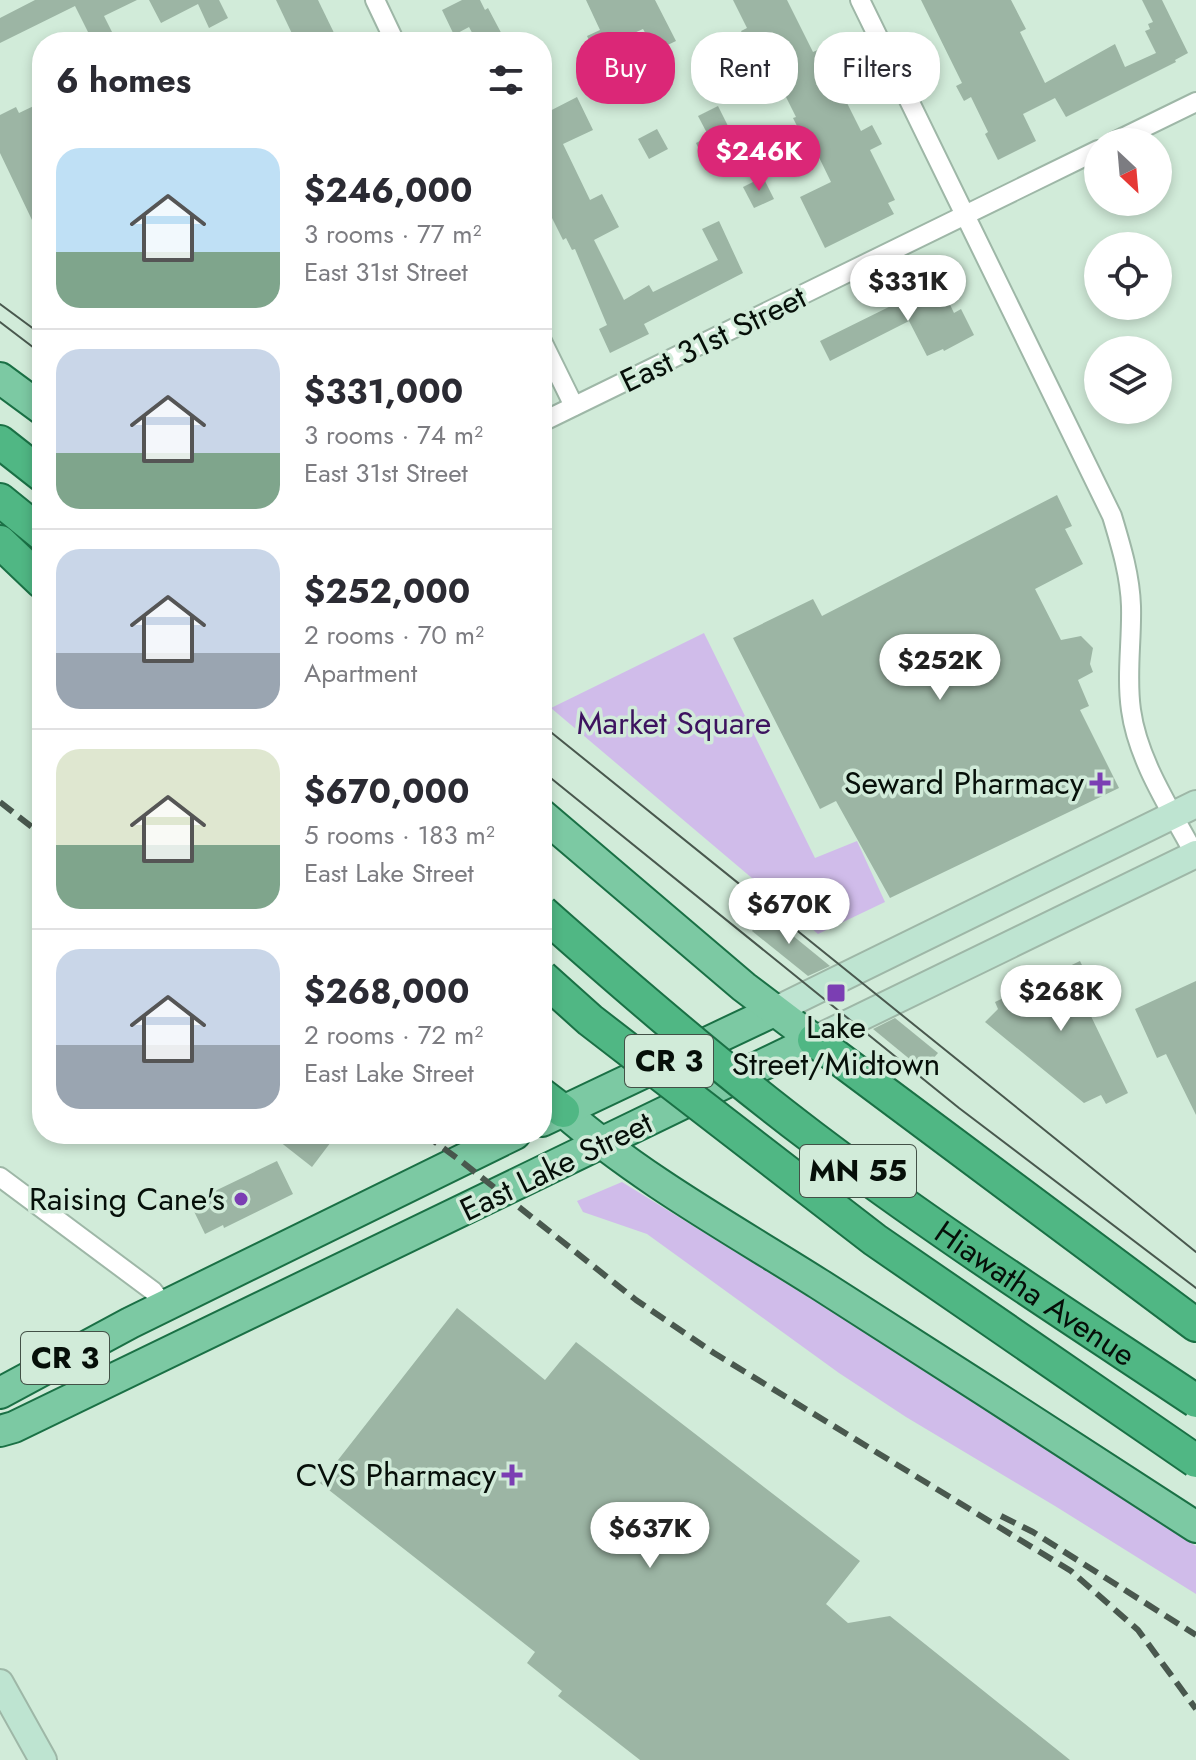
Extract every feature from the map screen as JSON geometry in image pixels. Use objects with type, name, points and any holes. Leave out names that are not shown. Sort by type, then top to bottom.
[{"type":"highway","points":[[0,442],[32,467]]},
{"type":"highway","points":[[0,500],[32,526]]},
{"type":"highway","points":[[0,542],[32,572]]},
{"type":"highway","name":"Hiawatha Avenue","points":[[552,921],[675,1030],[812,1137],[919,1215],[1196,1401]]},
{"type":"highway","name":"Hiawatha Avenue","points":[[552,986],[590,1020],[875,1240],[1196,1461]]},
{"type":"highway","points":[[814,1040],[1196,1325]]},
{"type":"main road","points":[[0,378],[32,402]]},
{"type":"main road","name":"East Lake Street","points":[[552,1108],[774,1011],[1185,809]]},
{"type":"main road","points":[[552,823],[774,1011],[814,1040]]},
{"type":"main road","name":"East Lake Street","points":[[0,1431],[158,1359],[1196,855]]},
{"type":"main road","points":[[552,1111],[680,1197],[1196,1527]]},
{"type":"main road","name":"East Lake Street","points":[[0,1393],[165,1306],[495,1144]]},
{"type":"main road","points":[[0,1683],[43,1760]]},
{"type":"street","points":[[375,0],[390,32]]},
{"type":"street","points":[[860,0],[1112,516],[1126,563],[1131,606],[1128,676],[1131,712],[1140,746],[1185,809],[1196,855]]},
{"type":"street","points":[[1143,128],[1196,102]]},
{"type":"street","name":"East 31st Street","points":[[552,417],[1084,157]]},
{"type":"street","points":[[552,361],[574,406]]},
{"type":"street","points":[[0,1177],[153,1291],[165,1306]]},
{"type":"green space","name":"Market Square","points":[[704,633],[815,858],[857,841],[885,902],[818,934],[552,708]]},
{"type":"green space","points":[[622,1182],[824,1307],[1196,1546],[1196,1594],[906,1417],[839,1373],[647,1234],[583,1212],[577,1201]]},
{"type":"building","points":[[35,0],[137,0],[104,16],[112,32],[88,32],[75,6],[0,43],[0,18]]},
{"type":"building","points":[[149,0],[219,0],[228,18],[209,28],[198,4],[161,23]]},
{"type":"building","points":[[276,0],[318,0],[334,32],[291,32]]},
{"type":"building","points":[[462,0],[480,0],[501,32],[472,32],[469,27],[453,32],[442,10]]},
{"type":"building","points":[[586,0],[655,0],[671,32],[645,32],[643,29],[636,32],[596,32],[600,30]]},
{"type":"building","points":[[733,0],[787,0],[814,52],[814,104],[848,104],[861,131],[872,125],[882,144],[870,150],[895,200],[888,203],[894,214],[825,248],[800,197],[831,182],[811,141],[802,136],[790,104],[798,104],[798,32],[742,32],[747,28]]},
{"type":"building","points":[[921,0],[1011,0],[1026,29],[1020,32],[1045,83],[1115,44],[1125,67],[1156,53],[1145,31],[1150,29],[1148,24],[1153,22],[1142,0],[1162,0],[1188,53],[1066,117],[1055,98],[1023,114],[1036,141],[998,160],[971,97],[964,101],[956,86],[962,83],[940,38],[940,32],[937,32]]},
{"type":"building","points":[[576,98],[576,104],[580,104],[593,130],[563,144],[590,200],[602,194],[619,227],[594,240],[624,300],[649,285],[653,292],[718,260],[702,229],[719,221],[743,273],[644,324],[649,334],[610,353],[599,329],[607,325],[575,249],[572,250],[566,238],[563,240],[552,218],[552,110]]},
{"type":"building","points":[[718,106],[728,126],[708,135],[698,116]]},
{"type":"building","points":[[16,107],[19,113],[32,107],[32,220],[0,153],[0,115]]},
{"type":"building","points":[[657,129],[668,149],[649,159],[638,139]]},
{"type":"building","points":[[716,133],[726,152],[705,162],[696,143]]},
{"type":"building","points":[[763,177],[774,199],[754,208],[743,187]]},
{"type":"building","points":[[937,278],[954,313],[961,309],[974,335],[927,356],[909,321],[830,361],[820,341],[901,301],[898,296],[903,292]]},
{"type":"building","points":[[1057,495],[1072,526],[1065,529],[1083,564],[1035,589],[1061,640],[1081,636],[1093,648],[1090,664],[1093,672],[1078,680],[1089,706],[1080,710],[1119,788],[890,898],[836,801],[820,809],[733,638],[813,599],[822,616]]},
{"type":"building","points":[[765,913],[830,966],[808,976],[752,931]]},
{"type":"building","points":[[1080,961],[1102,1006],[1089,1012],[1128,1093],[1106,1104],[1101,1095],[1084,1103],[985,1022],[998,1009],[995,1002]]},
{"type":"building","points":[[1196,981],[1196,1115],[1166,1054],[1157,1058],[1135,1009]]},
{"type":"building","points":[[895,1018],[938,1053],[923,1070],[873,1029]]},
{"type":"building","points":[[283,1144],[329,1144],[312,1167]]},
{"type":"building","name":"Raising Cane's","points":[[277,1161],[293,1194],[224,1228],[223,1225],[205,1234],[190,1203]]},
{"type":"building","points":[[457,1308],[545,1380],[576,1342],[860,1561],[826,1604],[848,1623],[890,1616],[1070,1760],[640,1760],[558,1696],[562,1691],[527,1663],[535,1652],[320,1483]]},
{"type":"tram line","points":[[0,304],[32,328]]},
{"type":"tram line","points":[[0,322],[32,346]]},
{"type":"tram line","points":[[552,733],[1196,1252]]},
{"type":"tram line","points":[[552,779],[959,1108],[1196,1288]]},
{"type":"railway","points":[[0,802],[32,827]]},
{"type":"railway","points":[[438,1144],[636,1300],[714,1353],[1071,1571],[1138,1630],[1196,1709]]},
{"type":"railway","points":[[1001,1516],[1033,1532],[1196,1635]]},
{"type":"place","name":"Seward Pharmacy","points":[[1100,783]]},
{"type":"place","name":"Lake Street/Midtown","points":[[836,993]]},
{"type":"place","name":"Raising Cane's","points":[[241,1199]]},
{"type":"place","name":"CVS Pharmacy","points":[[512,1475]]}]
